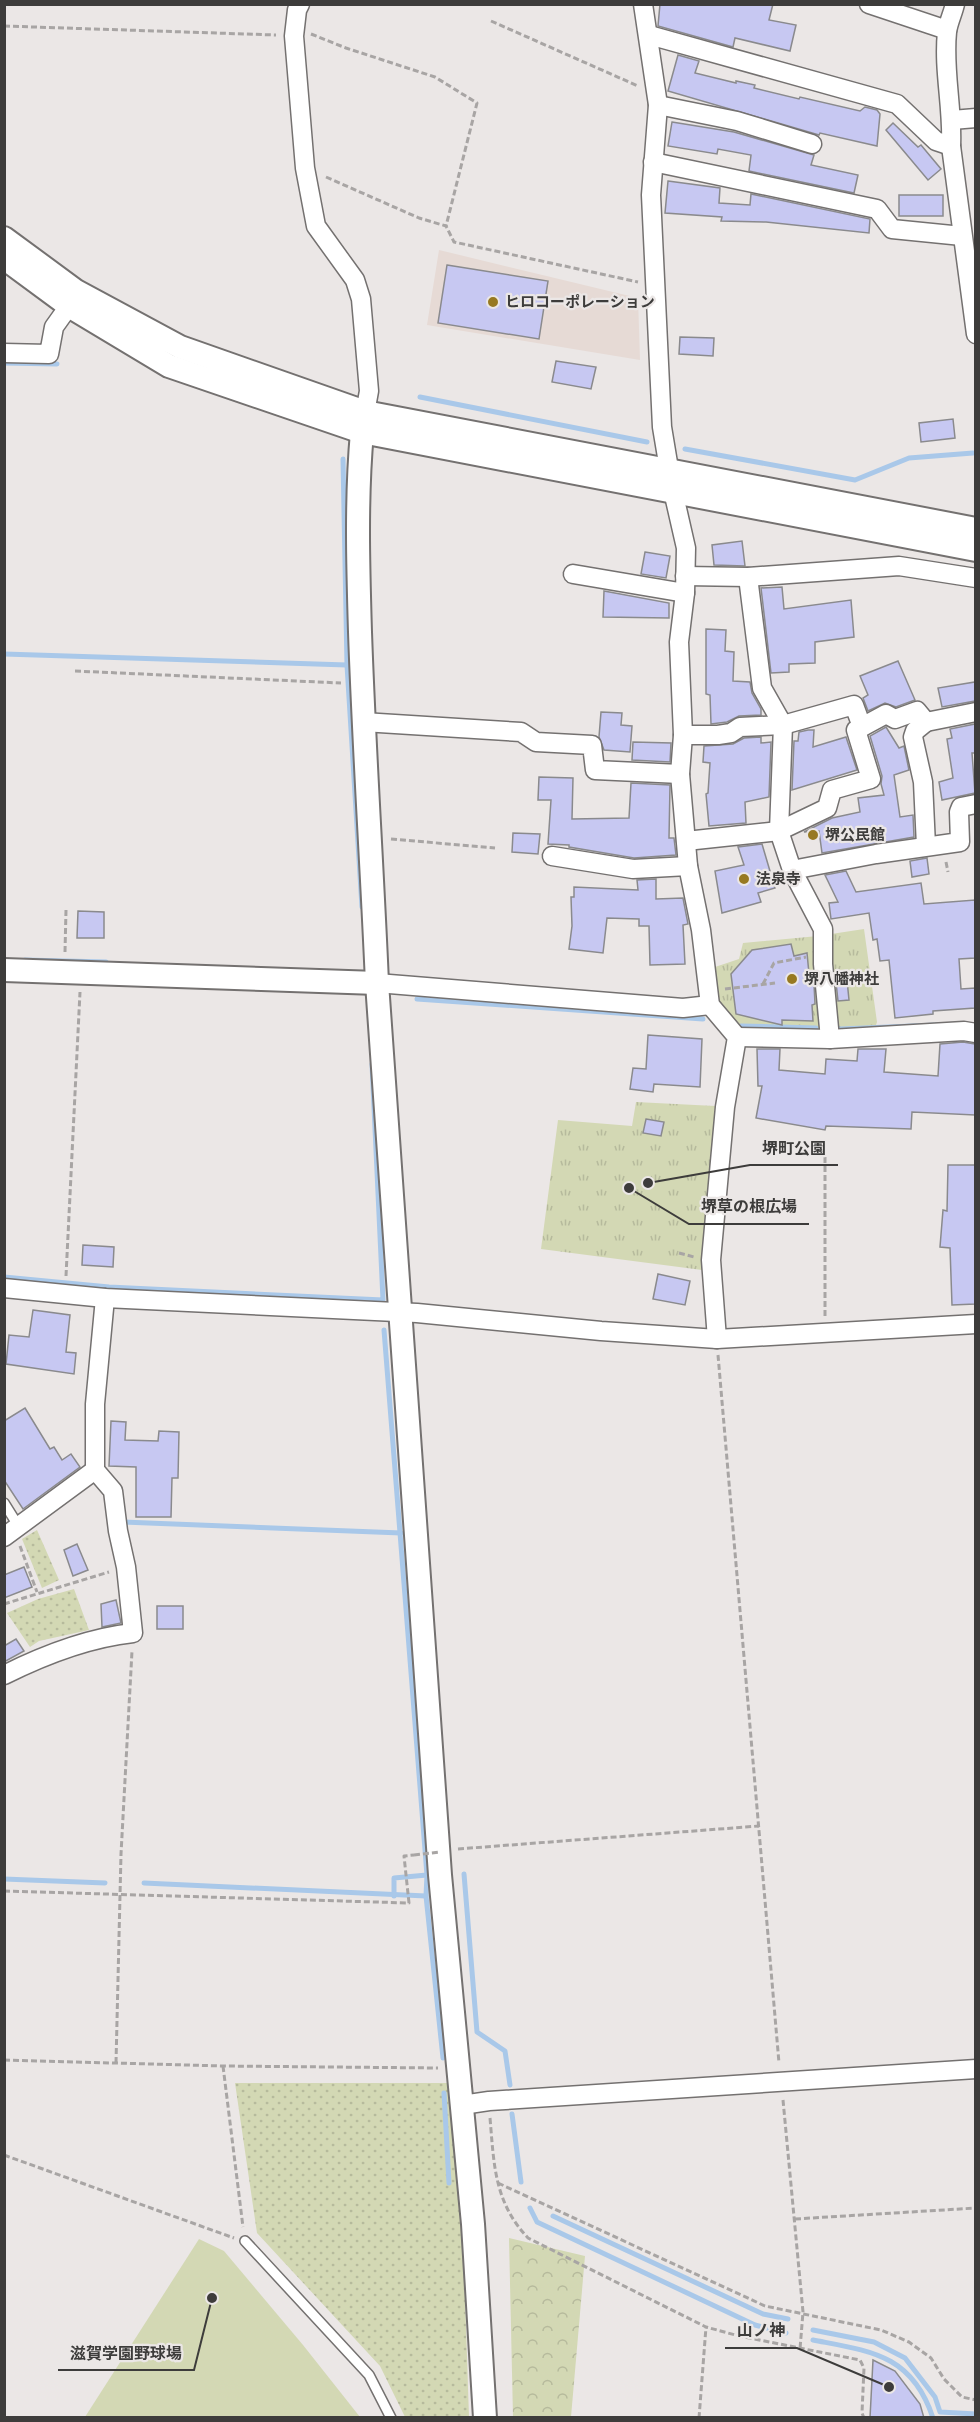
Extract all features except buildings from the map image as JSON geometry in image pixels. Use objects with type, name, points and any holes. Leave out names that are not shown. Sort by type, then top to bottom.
[{"type":"street","points":[[300,4],[294,31],[305,168],[316,226],[355,280],[361,299],[369,391],[358,462],[358,554],[363,722],[377,983],[439,1864],[473,2224],[485,2418]]},
{"type":"street","points":[[643,4],[657,100],[651,195],[662,427],[686,548],[685,585],[678,642],[683,735],[680,774],[688,866],[701,930],[709,998],[737,1037],[725,1107],[711,1260],[717,1339]]},
{"type":"street","points":[[869,4],[948,30]]},
{"type":"street","points":[[955,4],[948,30],[947,81],[952,120],[951,146],[962,236],[973,292],[975,334]]},
{"type":"street","points":[[649,35],[897,104],[936,141],[951,146]]},
{"type":"street","points":[[657,100],[812,144]]},
{"type":"street","points":[[952,120],[975,118]]},
{"type":"street","points":[[653,162],[877,209],[891,229],[962,236]]},
{"type":"street","points":[[4,238],[76,291],[180,347],[363,422],[669,469],[975,529]]},
{"type":"street","points":[[4,258],[69,306],[169,366],[363,422],[673,491],[975,550]]},
{"type":"street","points":[[4,353],[49,354],[54,327],[69,306]]},
{"type":"street","points":[[573,574],[685,585],[748,577],[899,566],[975,578]]},
{"type":"street","points":[[748,577],[762,687],[783,725],[779,831],[792,870],[823,929],[830,1039]]},
{"type":"street","points":[[683,735],[718,735],[731,733],[740,727],[783,725],[854,705],[862,727]]},
{"type":"street","points":[[686,841],[779,831],[827,808],[832,790],[871,779],[856,730],[886,714],[895,718],[917,711],[926,722]]},
{"type":"street","points":[[926,846],[923,782],[914,737],[915,731],[926,722],[975,712]]},
{"type":"street","points":[[363,722],[521,732],[536,742],[592,746],[595,770],[680,774]]},
{"type":"street","points":[[792,870],[960,842],[959,812],[961,807],[975,804]]},
{"type":"street","points":[[552,856],[633,869],[688,866]]},
{"type":"street","points":[[4,970],[377,983],[682,1008],[709,998]]},
{"type":"street","points":[[737,1037],[830,1039],[964,1031],[975,1033]]},
{"type":"street","points":[[4,1288],[105,1298],[401,1313],[717,1339],[975,1324]]},
{"type":"street","points":[[4,1676],[45,1655],[118,1634],[132,1633],[126,1567],[118,1531],[113,1491],[95,1470],[95,1404],[105,1298]]},
{"type":"street","points":[[12,1532],[95,1470]]},
{"type":"street","points":[[462,2105],[489,2101],[975,2069]]},
{"type":"lane","points":[[4,1503],[12,1532]]},
{"type":"lane","points":[[245,2241],[369,2375],[392,2418]]},
{"type":"path","points":[[491,21],[657,100]]},
{"type":"path","points":[[4,26],[294,31],[435,77],[477,103],[446,225],[454,242],[655,285]]},
{"type":"path","points":[[305,168],[419,218],[446,225]]},
{"type":"path","points":[[75,671],[343,683]]},
{"type":"path","points":[[371,838],[495,848]]},
{"type":"path","points":[[66,910],[73,972],[67,1268]]},
{"type":"path","points":[[763,984],[774,963],[823,955]]},
{"type":"path","points":[[709,998],[775,983]]},
{"type":"path","points":[[825,1148],[825,1333]]},
{"type":"path","points":[[717,1339],[803,2312],[801,2349]]},
{"type":"path","points":[[12,1532],[38,1592]]},
{"type":"path","points":[[4,1604],[126,1567]]},
{"type":"path","points":[[116,2063],[120,1895],[132,1633]]},
{"type":"path","points":[[454,1850],[759,1826]]},
{"type":"path","points":[[4,1891],[409,1903],[404,1856],[440,1852]]},
{"type":"path","points":[[4,2060],[223,2066],[458,2068]]},
{"type":"path","points":[[4,2155],[245,2241],[223,2066]]},
{"type":"path","points":[[489,2101],[496,2182],[517,2226],[528,2238],[706,2327],[860,2360],[864,2368],[862,2413],[864,2418]]},
{"type":"path","points":[[496,2182],[765,2306],[803,2312],[881,2330],[909,2342],[931,2358],[944,2379],[962,2397],[975,2400]]},
{"type":"path","points":[[794,2219],[975,2208]]},
{"type":"path","points":[[699,2418],[706,2327]]},
{"type":"shaded area","points":[[439,250],[638,298],[640,360],[427,325]]},
{"type":"green space","points":[[864,929],[877,1022],[873,1034],[739,1032],[717,1005],[715,967],[739,959],[743,943]]},
{"type":"green space","points":[[636,1102],[715,1106],[702,1270],[541,1249],[558,1120],[632,1126]]},
{"type":"green space","points":[[37,1530],[59,1580],[42,1588],[22,1539]]},
{"type":"green space","points":[[74,1589],[89,1630],[39,1641],[30,1647],[7,1613],[38,1599]]},
{"type":"green space","points":[[235,2083],[455,2083],[469,2417],[405,2417],[380,2366],[257,2233]]},
{"type":"green space","points":[[509,2238],[585,2256],[571,2417],[513,2417]]},
{"type":"green space","points":[[199,2239],[224,2251],[360,2417],[85,2417]]},
{"type":"waterway","points":[[4,363],[57,364]]},
{"type":"waterway","points":[[420,397],[647,442]]},
{"type":"waterway","points":[[685,449],[855,480],[909,458],[973,453]]},
{"type":"waterway","points":[[343,459],[347,665],[362,907]]},
{"type":"waterway","points":[[4,654],[347,665]]},
{"type":"waterway","points":[[25,960],[106,962]]},
{"type":"waterway","points":[[417,999],[703,1019]]},
{"type":"waterway","points":[[840,1029],[961,1024]]},
{"type":"waterway","points":[[741,1026],[816,1028]]},
{"type":"waterway","points":[[4,1277],[109,1287],[383,1300],[372,1064]]},
{"type":"waterway","points":[[384,1330],[427,1875],[426,1896],[443,2058]]},
{"type":"waterway","points":[[123,1522],[401,1533]]},
{"type":"waterway","points":[[464,1874],[477,2032],[505,2051],[510,2085]]},
{"type":"waterway","points":[[394,1896],[394,1878],[427,1875]]},
{"type":"waterway","points":[[4,1879],[105,1883]]},
{"type":"waterway","points":[[144,1883],[426,1896]]},
{"type":"waterway","points":[[444,2093],[449,2183]]},
{"type":"waterway","points":[[512,2114],[521,2182]]},
{"type":"waterway","points":[[530,2208],[537,2222],[755,2325],[786,2333]]},
{"type":"waterway","points":[[553,2216],[763,2314],[788,2319]]},
{"type":"waterway","points":[[813,2330],[874,2342],[905,2358],[935,2397],[940,2412],[976,2414]]},
{"type":"waterway","points":[[813,2340],[870,2353],[901,2368],[913,2380],[924,2397],[933,2418]]},
{"type":"place","name":"ヒロコーポレーション","points":[[493,302]]},
{"type":"place","name":"堺公民館","points":[[813,835]]},
{"type":"place","name":"法泉寺","points":[[744,879]]},
{"type":"place","name":"堺八幡神社","points":[[792,979]]},
{"type":"place","name":"堺町公園","points":[[648,1183]]},
{"type":"place","name":"堺草の根広場","points":[[629,1188]]},
{"type":"place","name":"滋賀学園野球場","points":[[212,2298]]},
{"type":"place","name":"山ノ神","points":[[889,2387]]}]
